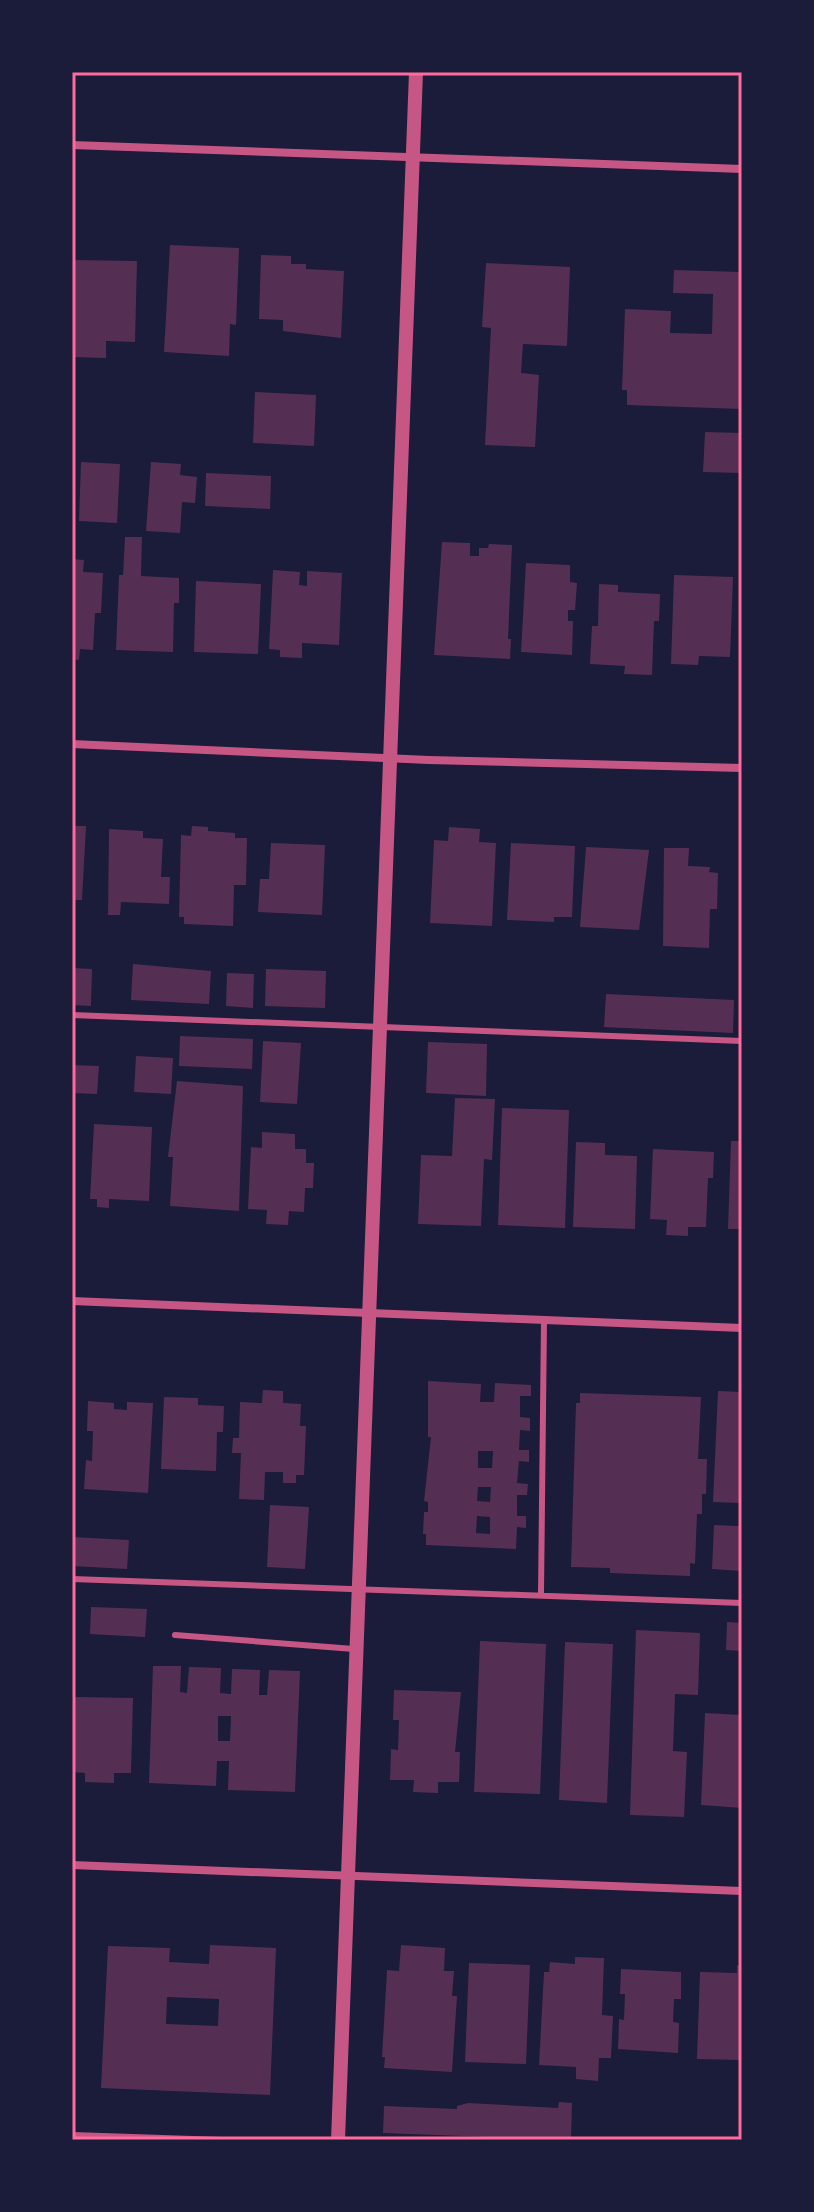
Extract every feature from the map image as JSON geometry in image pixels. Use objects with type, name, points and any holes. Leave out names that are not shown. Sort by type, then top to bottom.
[{"type":"street","points":[[338,2140],[416,72]]},
{"type":"street","points":[[72,145],[742,169]]},
{"type":"street","points":[[72,744],[390,758],[742,768]]},
{"type":"street","points":[[72,1301],[742,1328]]},
{"type":"street","points":[[72,1865],[742,1891]]},
{"type":"lane","points":[[72,1015],[742,1041]]},
{"type":"lane","points":[[541,1594],[544,1320]]},
{"type":"lane","points":[[72,1579],[742,1603]]},
{"type":"lane","points":[[175,1635],[356,1649]]},
{"type":"lane","points":[[72,2135],[223,2140]]},
{"type":"building","points":[[170,245],[239,248],[236,325],[230,324],[229,356],[164,352]]},
{"type":"building","points":[[261,255],[291,256],[291,264],[306,264],[306,269],[344,271],[341,338],[283,331],[283,320],[259,319]]},
{"type":"building","points":[[72,260],[137,261],[135,342],[106,341],[106,358],[72,357]]},
{"type":"building","points":[[486,263],[570,267],[567,346],[523,344],[521,373],[539,375],[535,447],[485,445],[491,328],[482,327]]},
{"type":"building","points":[[674,270],[742,272],[742,409],[627,405],[627,390],[622,390],[625,309],[671,311],[670,333],[712,334],[713,294],[673,293]]},
{"type":"building","points":[[255,392],[316,395],[314,446],[253,443]]},
{"type":"building","points":[[705,432],[742,433],[742,473],[703,472]]},
{"type":"building","points":[[81,462],[120,464],[117,523],[79,521]]},
{"type":"building","points":[[151,462],[181,464],[180,475],[197,477],[195,503],[182,502],[180,533],[146,531]]},
{"type":"building","points":[[206,473],[271,476],[270,509],[205,506]]},
{"type":"building","points":[[125,537],[142,537],[141,576],[179,578],[179,603],[174,603],[173,652],[116,650],[119,575],[123,575]]},
{"type":"building","points":[[442,542],[470,543],[470,556],[479,556],[479,548],[488,548],[489,544],[512,545],[510,659],[434,655]]},
{"type":"building","points":[[72,559],[84,560],[83,572],[103,573],[101,613],[95,613],[93,650],[80,649],[79,660],[72,659]]},
{"type":"building","points":[[526,563],[570,565],[570,582],[577,583],[575,610],[568,610],[568,621],[573,621],[572,655],[521,652]]},
{"type":"building","points":[[273,570],[300,572],[299,585],[307,586],[307,571],[342,573],[339,645],[302,643],[302,658],[280,657],[280,650],[269,649]]},
{"type":"building","points":[[674,575],[733,577],[730,657],[699,656],[698,665],[671,664]]},
{"type":"building","points":[[196,581],[261,584],[258,654],[194,652]]},
{"type":"building","points":[[599,584],[618,585],[618,592],[660,594],[659,621],[654,621],[652,675],[624,674],[625,666],[590,664],[592,626],[598,626]]},
{"type":"building","points":[[72,826],[86,826],[82,900],[72,900]]},
{"type":"building","points":[[192,826],[235,833],[235,838],[247,838],[246,885],[234,885],[233,926],[184,924],[184,917],[179,917],[181,835],[191,836]]},
{"type":"building","points":[[449,827],[480,829],[479,842],[496,843],[492,926],[430,923],[434,840],[448,841]]},
{"type":"building","points":[[109,829],[143,831],[143,838],[163,839],[161,877],[170,877],[169,904],[121,902],[120,915],[108,915]]},
{"type":"building","points":[[271,843],[325,845],[322,915],[258,912],[260,879],[269,879]]},
{"type":"building","points":[[511,843],[575,846],[572,917],[554,917],[554,922],[507,920]]},
{"type":"building","points":[[586,847],[649,850],[639,930],[580,927]]},
{"type":"building","points":[[664,848],[689,848],[688,866],[710,867],[709,872],[718,873],[717,909],[710,909],[709,948],[663,946]]},
{"type":"building","points":[[133,964],[211,971],[209,1004],[131,1000]]},
{"type":"building","points":[[72,968],[92,969],[91,1006],[72,1005]]},
{"type":"building","points":[[266,969],[326,971],[325,1008],[265,1006]]},
{"type":"building","points":[[227,973],[254,974],[253,1008],[226,1006]]},
{"type":"building","points":[[606,994],[734,1000],[733,1033],[604,1027]]},
{"type":"building","points":[[180,1036],[253,1039],[252,1069],[179,1066]]},
{"type":"building","points":[[263,1041],[301,1043],[297,1104],[260,1102]]},
{"type":"building","points":[[428,1042],[487,1044],[486,1096],[426,1093]]},
{"type":"building","points":[[136,1056],[173,1058],[171,1094],[134,1092]]},
{"type":"building","points":[[72,1065],[99,1066],[97,1094],[72,1093]]},
{"type":"building","points":[[177,1081],[243,1086],[239,1211],[170,1206],[173,1157],[168,1157]]},
{"type":"building","points":[[455,1098],[495,1099],[492,1160],[484,1159],[481,1226],[418,1224],[421,1155],[452,1156]]},
{"type":"building","points":[[502,1108],[569,1110],[565,1228],[498,1225]]},
{"type":"building","points":[[94,1124],[152,1127],[149,1201],[109,1199],[109,1208],[97,1207],[97,1199],[90,1199]]},
{"type":"building","points":[[262,1132],[295,1134],[295,1149],[306,1149],[306,1163],[314,1163],[313,1188],[305,1188],[304,1212],[289,1211],[288,1225],[266,1224],[267,1210],[248,1209],[251,1147],[262,1148]]},
{"type":"building","points":[[731,1141],[742,1141],[742,1229],[728,1229]]},
{"type":"building","points":[[576,1142],[605,1143],[605,1155],[637,1156],[635,1229],[573,1227]]},
{"type":"building","points":[[653,1149],[714,1152],[713,1178],[708,1178],[706,1227],[688,1227],[688,1236],[666,1235],[667,1220],[650,1219]]},
{"type":"building","points":[[428,1381],[481,1384],[480,1402],[494,1402],[495,1383],[531,1385],[531,1396],[520,1396],[520,1417],[530,1418],[530,1431],[520,1430],[519,1450],[529,1450],[529,1462],[519,1461],[517,1483],[528,1484],[527,1495],[517,1495],[517,1516],[526,1516],[526,1528],[517,1527],[516,1549],[426,1545],[426,1534],[423,1534],[424,1512],[428,1512],[428,1502],[424,1501],[431,1437],[428,1437]],"holes":[[[478,1451],[493,1451],[492,1468],[478,1468]],[[478,1487],[491,1487],[490,1502],[477,1501]],[[477,1516],[490,1517],[490,1534],[476,1533]]]},
{"type":"building","points":[[263,1390],[283,1391],[283,1403],[301,1404],[300,1426],[306,1426],[304,1475],[296,1475],[296,1483],[283,1483],[283,1472],[265,1472],[264,1500],[239,1499],[241,1453],[232,1453],[233,1438],[239,1438],[240,1402],[262,1403]]},
{"type":"building","points":[[718,1391],[742,1392],[742,1571],[712,1569],[714,1525],[739,1526],[739,1503],[713,1502]]},
{"type":"building","points":[[580,1393],[701,1397],[698,1459],[707,1459],[706,1494],[702,1494],[702,1514],[697,1514],[695,1564],[690,1563],[690,1576],[610,1573],[610,1568],[571,1567],[576,1403],[580,1403]]},
{"type":"building","points":[[164,1397],[198,1398],[198,1405],[224,1406],[223,1432],[217,1432],[216,1471],[161,1469]]},
{"type":"building","points":[[88,1401],[114,1403],[114,1409],[127,1410],[127,1402],[153,1403],[148,1493],[84,1489],[86,1460],[92,1461],[93,1431],[87,1431]]},
{"type":"building","points":[[270,1505],[309,1507],[305,1569],[267,1567]]},
{"type":"building","points":[[72,1537],[129,1540],[127,1569],[72,1566]]},
{"type":"building","points":[[91,1607],[147,1609],[145,1637],[90,1634]]},
{"type":"building","points":[[727,1622],[742,1623],[742,1651],[726,1650]]},
{"type":"building","points":[[636,1630],[700,1633],[698,1695],[675,1694],[673,1751],[687,1752],[684,1817],[630,1815]]},
{"type":"building","points":[[480,1641],[546,1644],[540,1794],[474,1792]]},
{"type":"building","points":[[565,1642],[613,1644],[607,1803],[559,1800]]},
{"type":"building","points":[[153,1666],[181,1666],[180,1692],[187,1693],[189,1667],[221,1668],[220,1693],[231,1694],[232,1669],[260,1670],[259,1695],[267,1695],[269,1670],[300,1671],[295,1792],[228,1790],[229,1761],[217,1761],[216,1786],[149,1783]],"holes":[[[218,1716],[231,1716],[230,1741],[218,1741]]]},
{"type":"building","points":[[394,1690],[461,1692],[455,1752],[460,1752],[459,1782],[438,1782],[438,1793],[413,1792],[414,1780],[390,1780],[391,1749],[398,1750],[399,1720],[393,1720]]},
{"type":"building","points":[[74,1697],[133,1698],[131,1773],[114,1773],[114,1783],[85,1782],[85,1773],[72,1772]]},
{"type":"building","points":[[705,1713],[742,1715],[742,1808],[701,1805]]},
{"type":"building","points":[[210,1945],[276,1948],[270,2095],[101,2088],[108,1946],[170,1948],[169,1962],[209,1964]],"holes":[[[167,1997],[219,1999],[218,2026],[166,2024]]]},
{"type":"building","points":[[401,1945],[445,1948],[444,1971],[454,1971],[452,1996],[457,1996],[452,2072],[384,2068],[387,1970],[399,1971]]},
{"type":"building","points":[[575,1957],[604,1958],[602,2015],[613,2016],[611,2058],[599,2058],[598,2081],[576,2079],[576,2067],[539,2065],[544,1972],[549,1972],[550,1962],[575,1964]]},
{"type":"building","points":[[469,1963],[530,1965],[526,2064],[465,2062]]},
{"type":"building","points":[[737,1965],[742,1966],[742,2060],[697,2059],[700,1972],[737,1973]]},
{"type":"building","points":[[621,1969],[681,1972],[681,1999],[674,1999],[673,2022],[679,2023],[678,2053],[618,2049],[619,2019],[624,2020],[625,1994],[620,1994]]},
{"type":"building","points":[[559,2102],[572,2103],[571,2140],[383,2133],[384,2106],[457,2109],[457,2106],[468,2103],[558,2108]]}]
